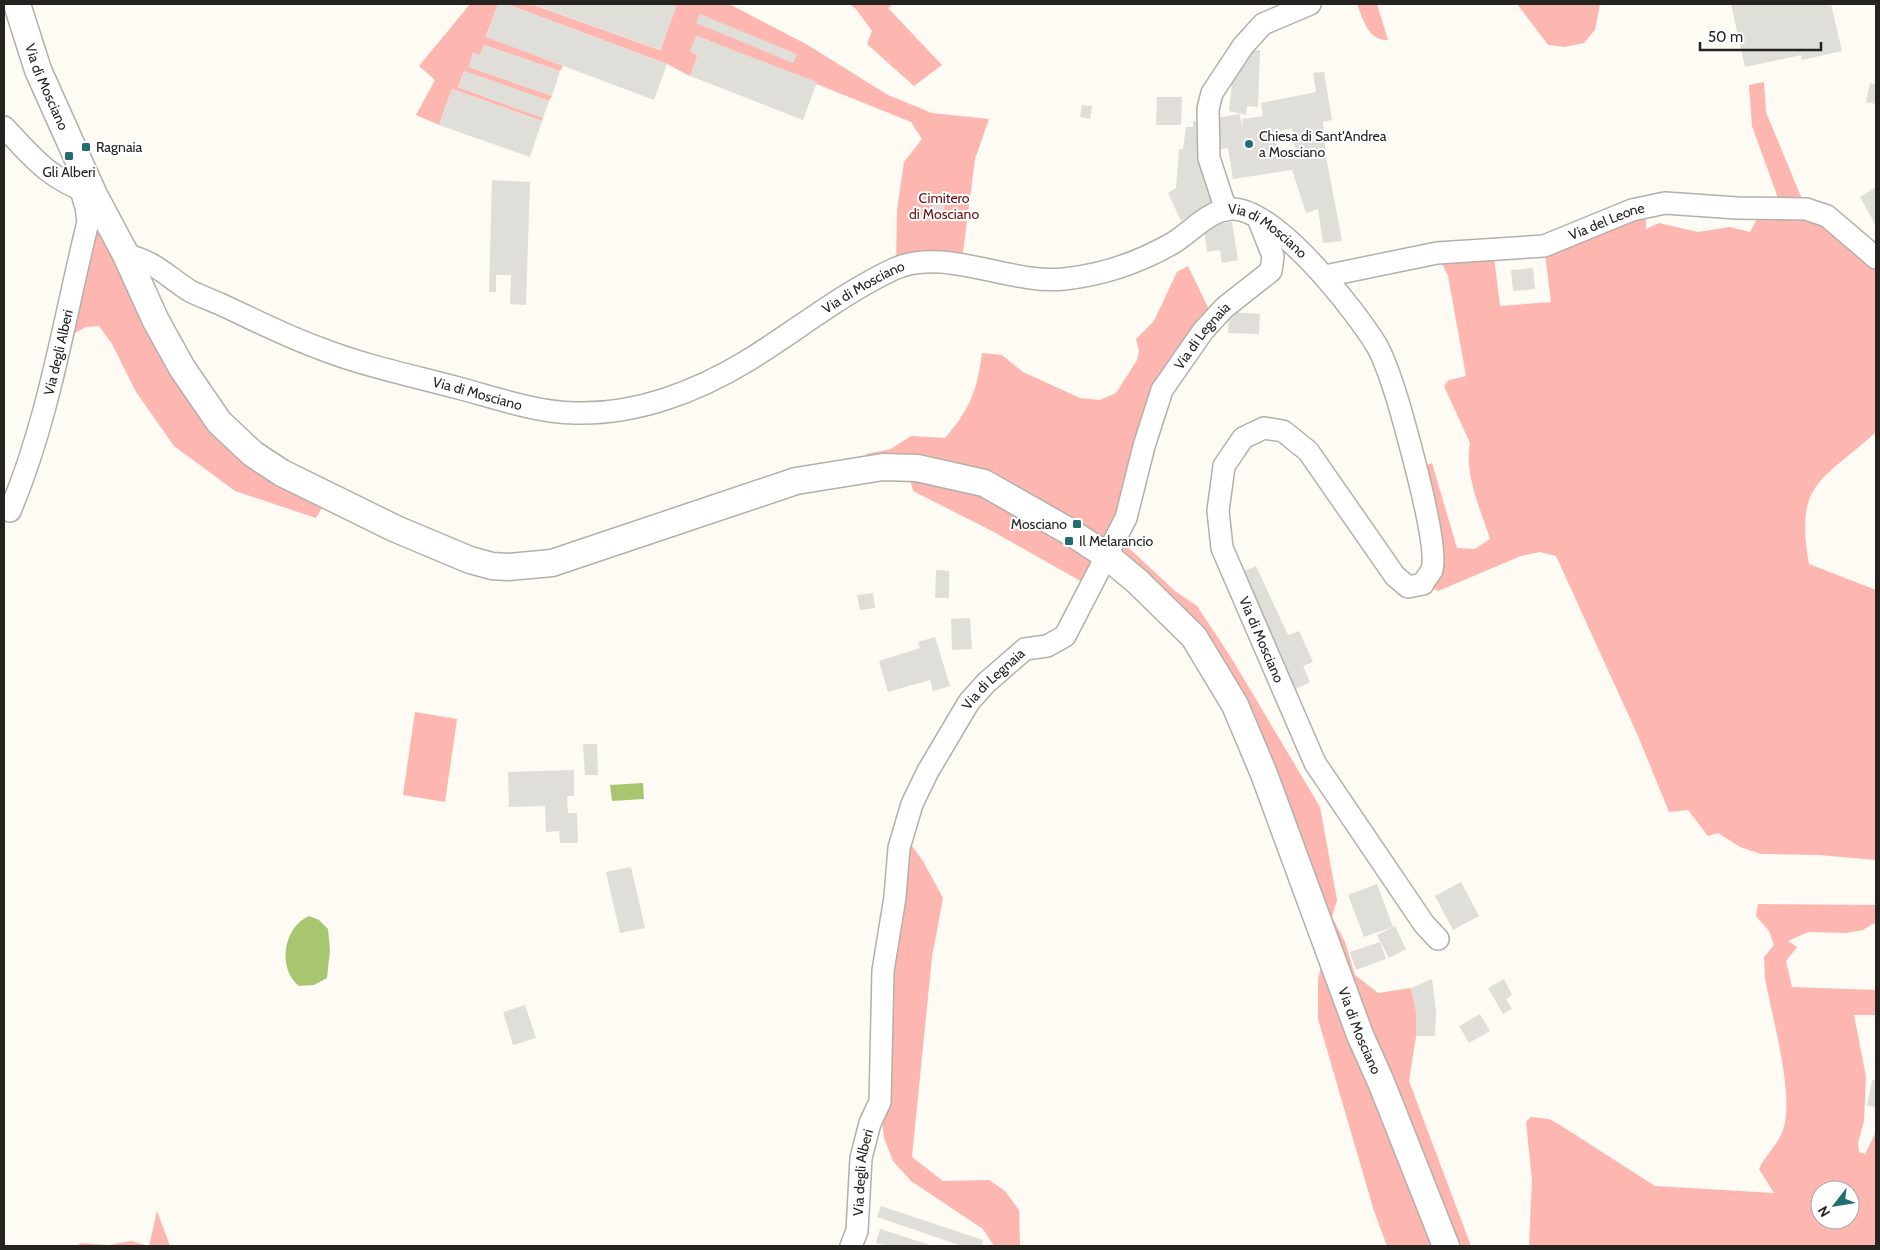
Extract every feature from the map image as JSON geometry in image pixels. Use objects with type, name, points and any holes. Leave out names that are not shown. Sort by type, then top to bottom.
[{"type":"main road","name":"Via di Mosciano","points":[[17,4],[38,70],[88,192],[126,255],[156,321],[182,368],[219,422],[254,454],[282,473],[396,529],[470,560],[492,566],[508,567],[552,563],[796,481],[883,467],[917,468],[984,483],[1043,514],[1107,556],[1138,582],[1194,637],[1235,705],[1264,774],[1360,1035],[1381,1082],[1446,1246]]},
{"type":"street","points":[[1226,210],[1209,158],[1208,109],[1212,93],[1243,46],[1263,24],[1310,4]]},
{"type":"street","points":[[4,128],[46,171],[68,185],[88,192]]},
{"type":"street","name":"Via degli Alberi","points":[[10,512],[29,467],[88,222],[86,207],[88,192]]},
{"type":"street","name":"Via del Leone","points":[[1325,276],[1437,253],[1544,246],[1632,210],[1665,204],[1806,209],[1827,216],[1876,258]]},
{"type":"street","name":"Via di Mosciano","points":[[126,255],[141,258],[161,268],[192,291],[320,349],[532,408],[576,413],[628,408],[656,402],[694,388],[745,362],[840,299],[896,268],[916,262],[943,263],[1019,274],[1034,279],[1062,279],[1118,269],[1173,243],[1209,217],[1226,210],[1233,208],[1258,218],[1293,243],[1325,276],[1379,349],[1400,408],[1426,510],[1432,554],[1432,571],[1423,584],[1408,587],[1395,576],[1308,451],[1283,431],[1264,428],[1243,438],[1224,466],[1218,511],[1222,548],[1315,763],[1424,924],[1438,940]]},
{"type":"street","name":"Via di Legnaia","points":[[880,1102],[883,971],[895,897],[899,848],[912,804],[928,770],[970,702],[986,683],[1024,648],[1047,646],[1065,636],[1126,518],[1144,446],[1162,390],[1203,331],[1224,308],[1271,271],[1273,256],[1258,218]]},
{"type":"street","name":"Via degli Alberi","points":[[851,1246],[857,1231],[861,1158],[870,1123],[880,1102]]},
{"type":"green space","points":[[470,4],[498,4],[486,36],[563,66],[560,71],[484,45],[480,55],[473,53],[469,67],[552,96],[549,101],[464,71],[458,87],[543,118],[542,121],[452,89],[439,125],[416,115],[435,80],[419,66]]},
{"type":"green space","name":"Cimitero di Mosciano","points":[[507,4],[531,4],[660,50],[676,7],[669,4],[729,4],[806,44],[888,95],[932,113],[989,119],[975,159],[962,260],[896,268],[897,210],[904,162],[922,139],[911,122],[697,36],[690,52],[698,55],[690,76],[667,64]]},
{"type":"green space","points":[[849,4],[893,4],[888,8],[942,65],[914,86],[867,44],[872,31],[856,9]]},
{"type":"green space","points":[[1357,4],[1377,4],[1388,40],[1376,37],[1371,33],[1364,22]]},
{"type":"green space","points":[[1517,4],[1600,4],[1595,30],[1584,43],[1564,47],[1548,45]]},
{"type":"green space","points":[[1764,82],[1766,112],[1806,209],[1876,258],[1876,432],[1828,473],[1817,485],[1810,499],[1806,515],[1805,537],[1809,564],[1876,590],[1876,860],[1819,855],[1761,854],[1740,847],[1718,833],[1708,836],[1688,810],[1669,812],[1638,736],[1556,556],[1540,552],[1521,556],[1438,591],[1423,584],[1432,571],[1415,469],[1432,463],[1457,548],[1475,549],[1490,539],[1471,480],[1469,467],[1470,443],[1444,386],[1449,380],[1466,376],[1448,276],[1437,253],[1493,249],[1500,306],[1551,302],[1544,246],[1646,207],[1646,229],[1659,223],[1698,232],[1730,227],[1750,232],[1762,209],[1782,209],[1752,126],[1749,85]]},
{"type":"green space","points":[[86,207],[219,422],[329,496],[316,518],[235,491],[174,446],[136,392],[112,344],[99,326],[86,327],[60,341]]},
{"type":"green space","points":[[1188,266],[1214,320],[1162,390],[1117,537],[1175,591],[1197,606],[1232,659],[1320,807],[1337,900],[1332,917],[1345,942],[1355,975],[1378,993],[1411,988],[1416,1011],[1416,1036],[1409,1081],[1471,1246],[1387,1246],[1374,1211],[1318,1019],[1318,980],[1326,944],[1194,637],[1107,556],[1091,587],[992,531],[913,491],[907,468],[866,469],[866,454],[891,449],[911,436],[945,438],[961,418],[971,399],[978,378],[982,353],[1002,355],[1023,372],[1080,398],[1100,400],[1116,393],[1137,360],[1139,351],[1136,339],[1154,321],[1177,272]]},
{"type":"green space","points":[[415,712],[457,719],[445,802],[403,795]]},
{"type":"green space","points":[[903,834],[923,861],[943,898],[932,957],[912,1157],[943,1181],[989,1180],[1005,1191],[1019,1210],[1020,1246],[994,1246],[983,1229],[911,1181],[893,1161],[884,1138],[880,1102]]},
{"type":"green space","points":[[1758,904],[1876,905],[1876,922],[1863,930],[1846,933],[1808,932],[1788,941],[1797,947],[1786,961],[1792,987],[1876,990],[1876,1015],[1854,1015],[1866,1077],[1864,1121],[1858,1143],[1859,1152],[1865,1154],[1876,1132],[1876,1246],[1529,1246],[1532,1180],[1526,1122],[1531,1117],[1549,1119],[1560,1125],[1655,1186],[1774,1193],[1759,1169],[1783,1130],[1786,1115],[1786,1097],[1781,1056],[1765,978],[1764,957],[1774,945],[1769,931],[1756,916]]},
{"type":"green space","points":[[157,1211],[170,1246],[149,1246]]},
{"type":"green space","points":[[131,1241],[149,1246],[76,1246],[81,1243],[108,1245]]},
{"type":"shaded area","points":[[643,783],[644,799],[612,801],[610,785]]},
{"type":"shaded area","points":[[309,916],[319,920],[328,929],[330,950],[327,978],[314,985],[299,986],[292,979],[288,969],[286,949],[293,929],[300,921]]},
{"type":"building","points":[[498,4],[507,4],[667,64],[654,100],[486,37]]},
{"type":"building","points":[[532,4],[669,4],[676,6],[661,50]]},
{"type":"building","points":[[1731,4],[1831,4],[1842,51],[1802,60],[1801,55],[1745,67]]},
{"type":"building","points":[[700,14],[797,54],[793,63],[696,23]]},
{"type":"building","points":[[696,36],[817,82],[803,120],[690,76],[698,55],[690,52]]},
{"type":"building","points":[[484,45],[560,71],[552,96],[469,67],[473,53],[480,55]]},
{"type":"building","points":[[1260,50],[1258,107],[1247,106],[1246,115],[1229,111],[1234,65],[1244,51]]},
{"type":"building","points":[[464,71],[549,101],[543,118],[458,87]]},
{"type":"building","points":[[1324,72],[1332,120],[1323,122],[1326,157],[1342,241],[1323,243],[1318,209],[1306,213],[1292,170],[1233,179],[1228,148],[1214,150],[1212,119],[1239,114],[1243,128],[1242,119],[1263,116],[1261,103],[1316,92],[1313,73]],"holes":[[[1292,128],[1296,154],[1279,157],[1275,132]]]},
{"type":"building","points":[[1870,83],[1876,84],[1876,104],[1866,102]]},
{"type":"building","points":[[452,89],[542,121],[530,157],[439,125]]},
{"type":"building","points":[[1157,97],[1182,97],[1181,125],[1156,125]]},
{"type":"building","points":[[1082,105],[1092,106],[1090,119],[1080,117]]},
{"type":"building","points":[[1193,121],[1204,123],[1202,171],[1215,199],[1181,221],[1168,193],[1176,188],[1179,149],[1183,149],[1186,127],[1193,127]]},
{"type":"building","points":[[492,180],[530,182],[526,305],[510,304],[511,275],[496,275],[496,292],[489,292]]},
{"type":"building","points":[[1876,187],[1876,226],[1860,197]]},
{"type":"building","points":[[933,200],[945,202],[943,215],[931,213]]},
{"type":"building","points":[[1232,222],[1238,260],[1222,263],[1220,250],[1207,252],[1204,226]]},
{"type":"building","points":[[1533,268],[1535,289],[1513,291],[1511,270]]},
{"type":"building","points":[[1229,312],[1260,314],[1259,334],[1228,333]]},
{"type":"building","points":[[1256,566],[1288,635],[1299,631],[1313,662],[1303,666],[1310,682],[1296,689],[1242,572]]},
{"type":"building","points":[[936,570],[949,571],[949,598],[935,598]]},
{"type":"building","points":[[873,593],[875,608],[860,610],[857,595]]},
{"type":"building","points":[[970,618],[972,649],[952,650],[951,619]]},
{"type":"building","points":[[935,637],[950,686],[933,691],[930,680],[888,692],[879,661],[920,648],[918,642]]},
{"type":"building","points":[[583,744],[597,744],[598,775],[585,775]]},
{"type":"building","points":[[574,770],[574,796],[567,796],[568,813],[577,813],[578,843],[560,843],[559,831],[546,832],[545,806],[509,807],[508,772]]},
{"type":"building","points":[[631,867],[645,928],[620,933],[606,872]]},
{"type":"building","points":[[1461,882],[1479,916],[1453,930],[1435,896]]},
{"type":"building","points":[[1377,884],[1393,927],[1364,937],[1348,895]]},
{"type":"building","points":[[1395,926],[1406,949],[1389,958],[1377,935]]},
{"type":"building","points":[[1380,942],[1386,959],[1356,970],[1350,952]]},
{"type":"building","points":[[1432,979],[1436,1012],[1435,1036],[1416,1036],[1416,1011],[1411,988]]},
{"type":"building","points":[[1504,979],[1512,995],[1506,999],[1512,1009],[1503,1014],[1488,988]]},
{"type":"building","points":[[525,1005],[536,1038],[513,1045],[503,1012]]},
{"type":"building","points":[[1480,1014],[1490,1031],[1469,1043],[1459,1026]]},
{"type":"building","points":[[1872,1080],[1876,1081],[1876,1108],[1867,1105]]},
{"type":"building","points":[[881,1206],[983,1240],[981,1246],[962,1246],[877,1217]]},
{"type":"building","points":[[880,1229],[933,1246],[887,1246],[876,1243]]},
{"type":"place","name":"Chiesa di Sant'Andrea a Mosciano","points":[[1249,144]]},
{"type":"place","name":"Ragnaia","points":[[86,147]]},
{"type":"place","name":"Gli Alberi","points":[[69,156]]},
{"type":"place","name":"Mosciano","points":[[1077,524]]},
{"type":"place","name":"Il Melarancio","points":[[1069,541]]}]
